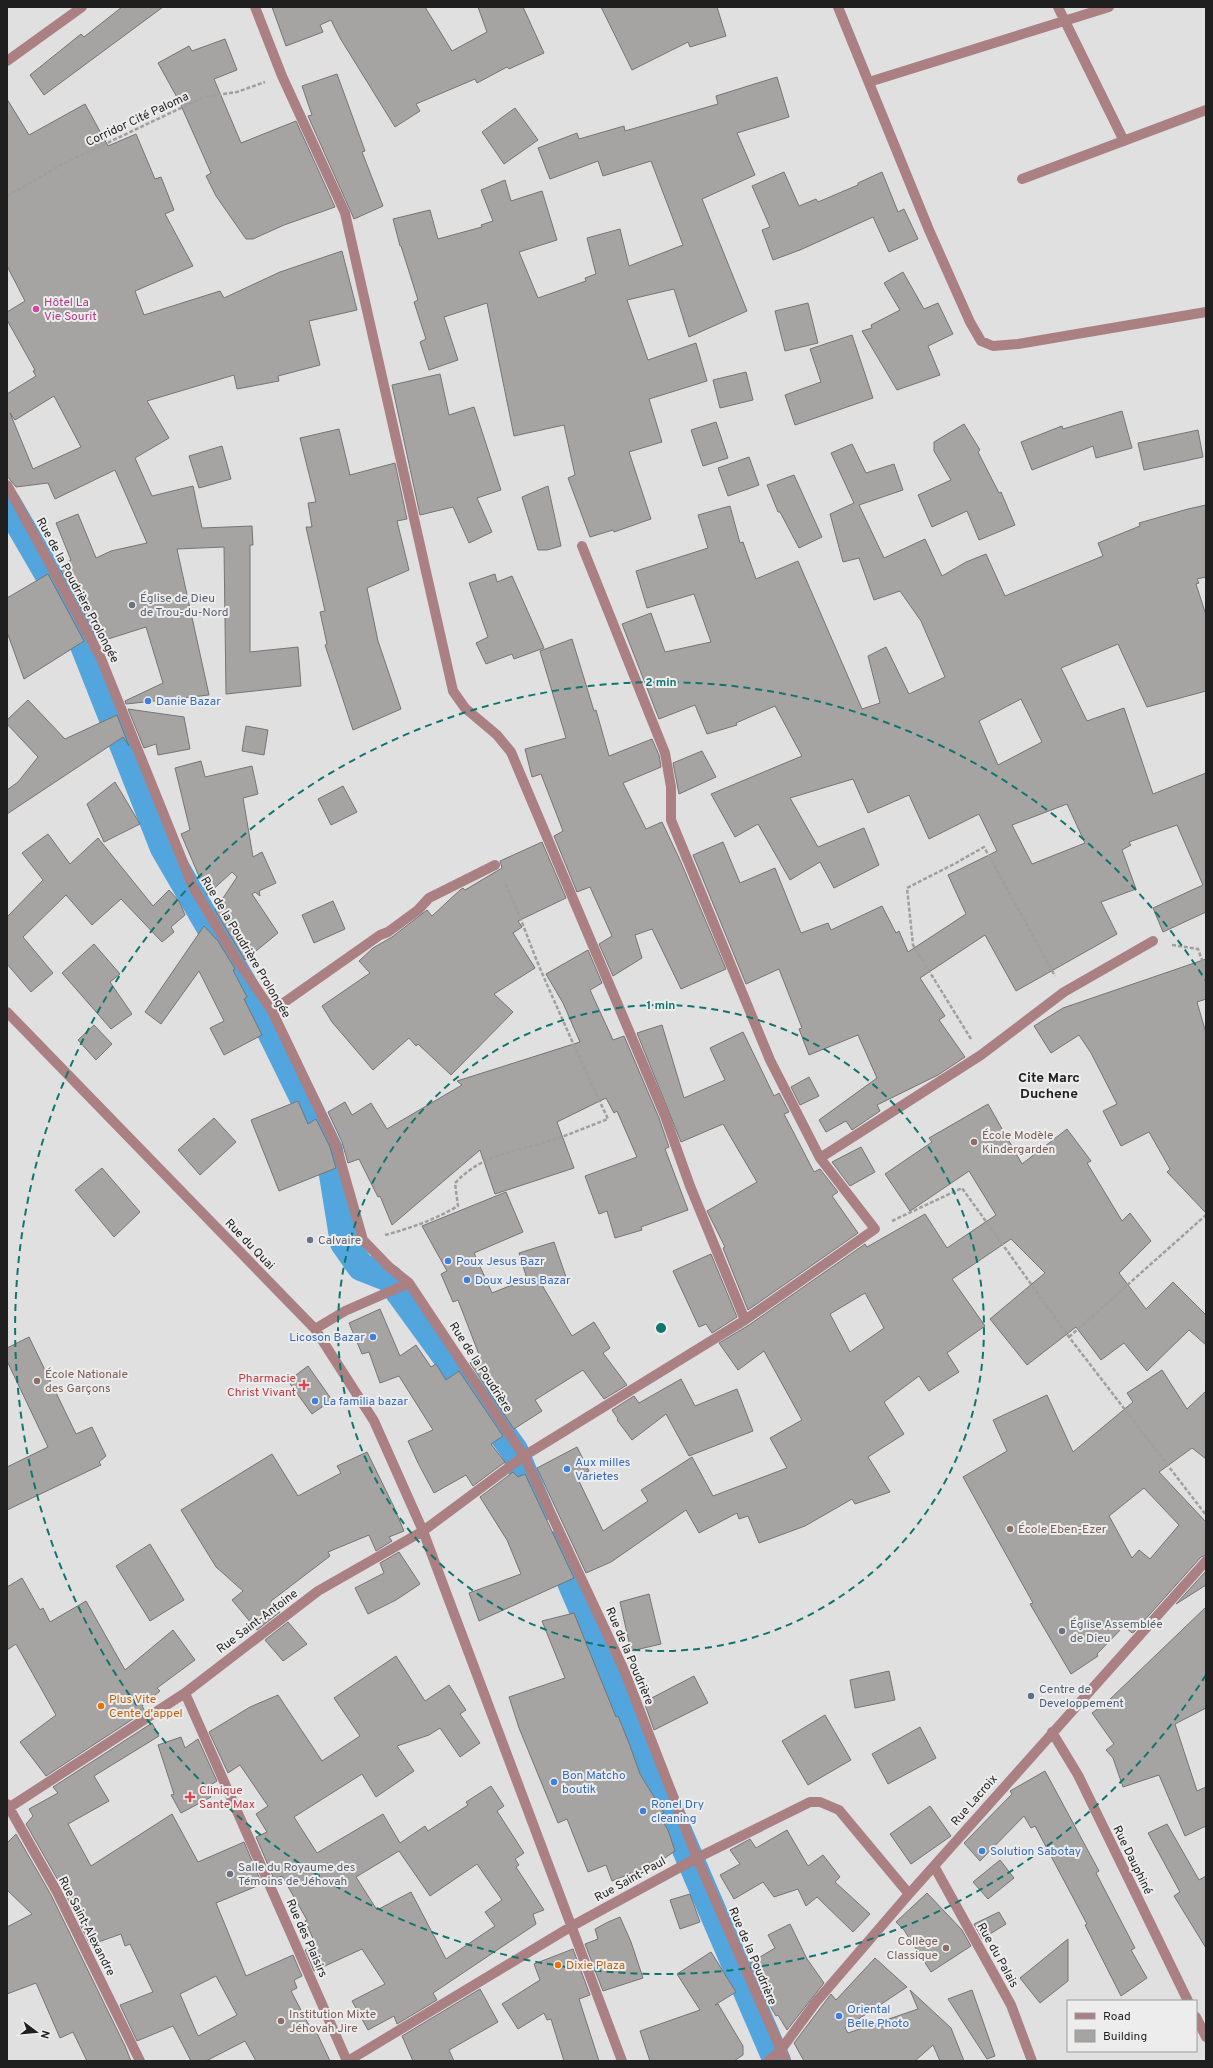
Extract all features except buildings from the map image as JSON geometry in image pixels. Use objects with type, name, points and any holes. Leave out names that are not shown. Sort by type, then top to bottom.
[{"type":"street","points":[[7,61],[82,7]]},
{"type":"street","points":[[255,7],[282,76],[345,213],[453,691],[465,708],[497,735],[510,752],[519,771],[665,1116],[690,1186],[745,1320]]},
{"type":"street","points":[[838,7],[929,230],[970,322],[981,341],[993,346],[1018,344],[1206,312]]},
{"type":"street","points":[[1058,7],[1124,141]]},
{"type":"street","points":[[868,82],[1109,7]]},
{"type":"street","points":[[1022,179],[1206,110]]},
{"type":"street","name":"Rue de la Poudrière Prolongée","points":[[7,484],[100,656],[193,887],[235,957],[272,1011],[336,1145],[363,1240],[389,1266],[410,1283]]},
{"type":"street","points":[[582,546],[665,753],[671,787],[671,820],[770,1060],[820,1158],[875,1229]]},
{"type":"street","points":[[272,1011],[418,910],[429,898],[496,865]]},
{"type":"street","points":[[820,1158],[981,1055],[1064,992],[1153,941]]},
{"type":"street","name":"Rue du Quai","points":[[7,1012],[314,1329],[374,1421],[423,1531],[622,2061]]},
{"type":"street","name":"Rue Saint-Antoine","points":[[7,1807],[184,1693],[318,1591],[423,1531],[524,1456],[745,1320],[875,1229]]},
{"type":"street","points":[[314,1329],[345,1311],[410,1283]]},
{"type":"street","name":"Rue de la Poudrière","points":[[410,1283],[524,1456],[624,1670],[697,1858],[780,2051],[786,2061]]},
{"type":"street","name":"Rue Lacroix","points":[[768,2061],[780,2051],[816,2002],[909,1894],[1206,1561]]},
{"type":"street","name":"Rue des Plaisirs","points":[[184,1693],[347,2061]]},
{"type":"street","name":"Rue Dauphiné","points":[[1052,1732],[1078,1775],[1188,2000]]},
{"type":"street","name":"Rue Saint-Paul","points":[[347,2061],[572,1926],[697,1858],[810,1802],[820,1802],[839,1810],[909,1894]]},
{"type":"street","name":"Rue Saint-Alexandre","points":[[7,1807],[57,1892],[140,2061]]},
{"type":"street","name":"Rue du Palais","points":[[934,1866],[1011,2005],[1032,2061]]},
{"type":"street","points":[[1197,2019],[1206,2038]]},
{"type":"path","name":"Corridor Cité Paloma","points":[[7,196],[63,164],[204,97],[237,92],[282,76]]},
{"type":"path","points":[[981,1055],[913,945],[907,888],[956,864],[984,847],[1064,992]]},
{"type":"path","points":[[363,1240],[408,1229],[439,1217],[458,1206],[455,1183],[469,1169],[498,1155],[543,1143],[608,1118],[539,965],[516,906],[496,865]]},
{"type":"path","points":[[1153,941],[1198,950],[1206,971]]},
{"type":"path","points":[[875,1229],[962,1188],[1069,1337],[1206,1515]]},
{"type":"path","points":[[1069,1337],[1206,1215]]},
{"type":"waterway","points":[[7,503],[72,615],[164,848],[271,1032],[329,1150],[344,1243],[361,1267],[389,1278],[514,1450],[539,1509]]},
{"type":"waterway","points":[[555,1545],[777,2061]]},
{"type":"place","name":"Hôtel La Vie Sourit","points":[[36,309]]},
{"type":"place","name":"Église de Dieu de Trou-du-Nord","points":[[132,605]]},
{"type":"place","name":"Danie Bazar","points":[[148,701]]},
{"type":"place","name":"École Modèle Kindergarden","points":[[974,1142]]},
{"type":"place","name":"Calvaire","points":[[310,1240]]},
{"type":"place","name":"Poux Jesus Bazr","points":[[448,1261]]},
{"type":"place","name":"Doux Jesus Bazar","points":[[467,1280]]},
{"type":"place","name":"Licoson Bazar","points":[[373,1337]]},
{"type":"place","name":"École Nationale des Garçons","points":[[37,1381]]},
{"type":"place","name":"Pharmacie Christ Vivant","points":[[304,1385]]},
{"type":"place","name":"La familia bazar","points":[[315,1401]]},
{"type":"place","name":"Aux milles Varietes","points":[[567,1469]]},
{"type":"place","name":"École Eben-Ezer","points":[[1010,1529]]},
{"type":"place","name":"Église Assemblée de Dieu","points":[[1062,1631]]},
{"type":"place","name":"Centre de Developpement","points":[[1031,1696]]},
{"type":"place","name":"Plus Vite Cente d'appel","points":[[101,1706]]},
{"type":"place","name":"Bon Matcho boutik","points":[[554,1782]]},
{"type":"place","name":"Clinique Sante Max","points":[[190,1797]]},
{"type":"place","name":"Ronel Dry cleaning","points":[[643,1811]]},
{"type":"place","name":"Solution Sabotay","points":[[982,1851]]},
{"type":"place","name":"Salle du Royaume des Témoins de Jéhovah","points":[[230,1874]]},
{"type":"place","name":"Collège Classique","points":[[946,1948]]},
{"type":"place","name":"Dixie Plaza","points":[[558,1965]]},
{"type":"place","name":"Oriental Belle Photo","points":[[839,2016]]},
{"type":"place","name":"Institution Mixte Jéhovah Jire","points":[[281,2021]]},
{"type":"district","name":"Cite Marc Duchene","points":[[1049,1086]]}]
